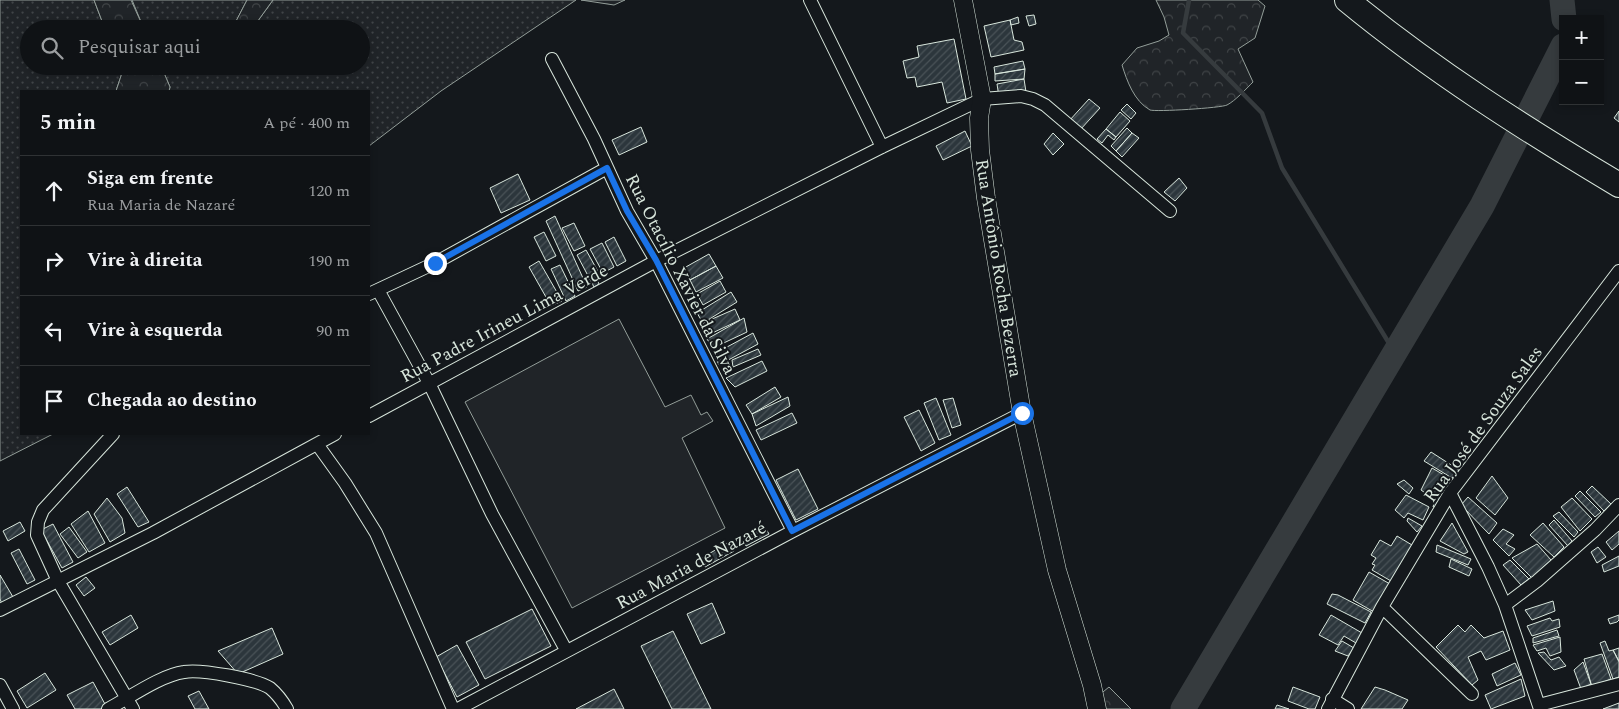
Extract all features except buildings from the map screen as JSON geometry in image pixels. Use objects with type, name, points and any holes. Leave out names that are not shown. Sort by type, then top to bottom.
[{"type":"highway","points":[[1347,0],[1469,91],[1558,149],[1619,185]]},
{"type":"street","points":[[810,0],[882,147]]},
{"type":"street","name":"Rua Antônio Rocha Bezerra","points":[[963,0],[982,99],[979,118],[980,150],[986,198],[1022,413],[1057,570],[1092,686],[1097,709]]},
{"type":"street","name":"Rua Otacílio Xavier da Silva","points":[[552,58],[627,211],[656,260],[792,531]]},
{"type":"street","points":[[982,99],[1021,96],[1045,105],[1170,211]]},
{"type":"street","name":"Rua Padre Irineu Lima Verde","points":[[370,415],[656,260],[982,99]]},
{"type":"street","points":[[566,650],[492,514],[429,383],[373,292],[435,263],[607,168]]},
{"type":"street","name":"Rua José de Souza Sales","points":[[1330,704],[1382,607],[1450,493],[1619,272]]},
{"type":"street","name":"Rua Maria de Nazaré","points":[[459,708],[792,531],[1022,413]]},
{"type":"street","points":[[112,435],[43,510],[38,522],[38,535],[58,581],[131,704]]},
{"type":"street","points":[[0,610],[152,534],[333,435]]},
{"type":"street","points":[[317,444],[346,483],[376,533],[459,708]]},
{"type":"street","points":[[1450,493],[1505,605],[1540,707],[1619,684]]},
{"type":"street","points":[[1505,605],[1537,581],[1588,537],[1619,504]]},
{"type":"street","points":[[1382,607],[1472,694]]},
{"type":"street","points":[[108,709],[131,704],[161,680],[184,672],[209,673],[255,681],[271,689],[287,709]]},
{"type":"street","points":[[0,685],[13,709]]},
{"type":"street","points":[[1330,704],[1348,709]]},
{"type":"green space","points":[[0,0],[94,0],[102,20],[20,20],[20,75],[121,75],[116,90],[20,90],[20,435],[51,435],[0,461]]},
{"type":"green space","points":[[94,0],[131,0],[140,20],[102,20]]},
{"type":"green space","points":[[132,0],[247,0],[237,20],[140,20]]},
{"type":"green space","points":[[247,0],[273,0],[259,20],[237,20]]},
{"type":"green space","points":[[273,0],[576,0],[441,91],[370,145],[370,90],[169,90],[170,87],[165,75],[370,75],[370,20],[259,20]]},
{"type":"green space","points":[[581,0],[625,0],[614,5]]},
{"type":"green space","points":[[1156,0],[1258,0],[1265,6],[1255,38],[1238,49],[1253,82],[1227,105],[1164,110],[1150,110],[1144,106],[1135,96],[1122,65],[1137,48],[1159,41],[1169,35],[1164,17]]},
{"type":"green space","points":[[121,75],[165,75],[170,87],[169,90],[116,90]]},
{"type":"green space","points":[[619,319],[665,407],[691,395],[701,415],[707,412],[713,421],[682,438],[725,528],[572,608],[465,402]]},
{"type":"green space","points":[[1109,687],[1131,709],[1101,709],[1098,696]]},
{"type":"waterway","points":[[1189,0],[1183,33],[1262,113],[1282,168],[1395,353]]},
{"type":"waterway","points":[[1562,0],[1564,15]]},
{"type":"waterway","points":[[1183,709],[1482,206],[1559,54]]},
{"type":"route","points":[[435,263],[607,168],[627,211],[656,260],[792,531],[1022,413]]}]
